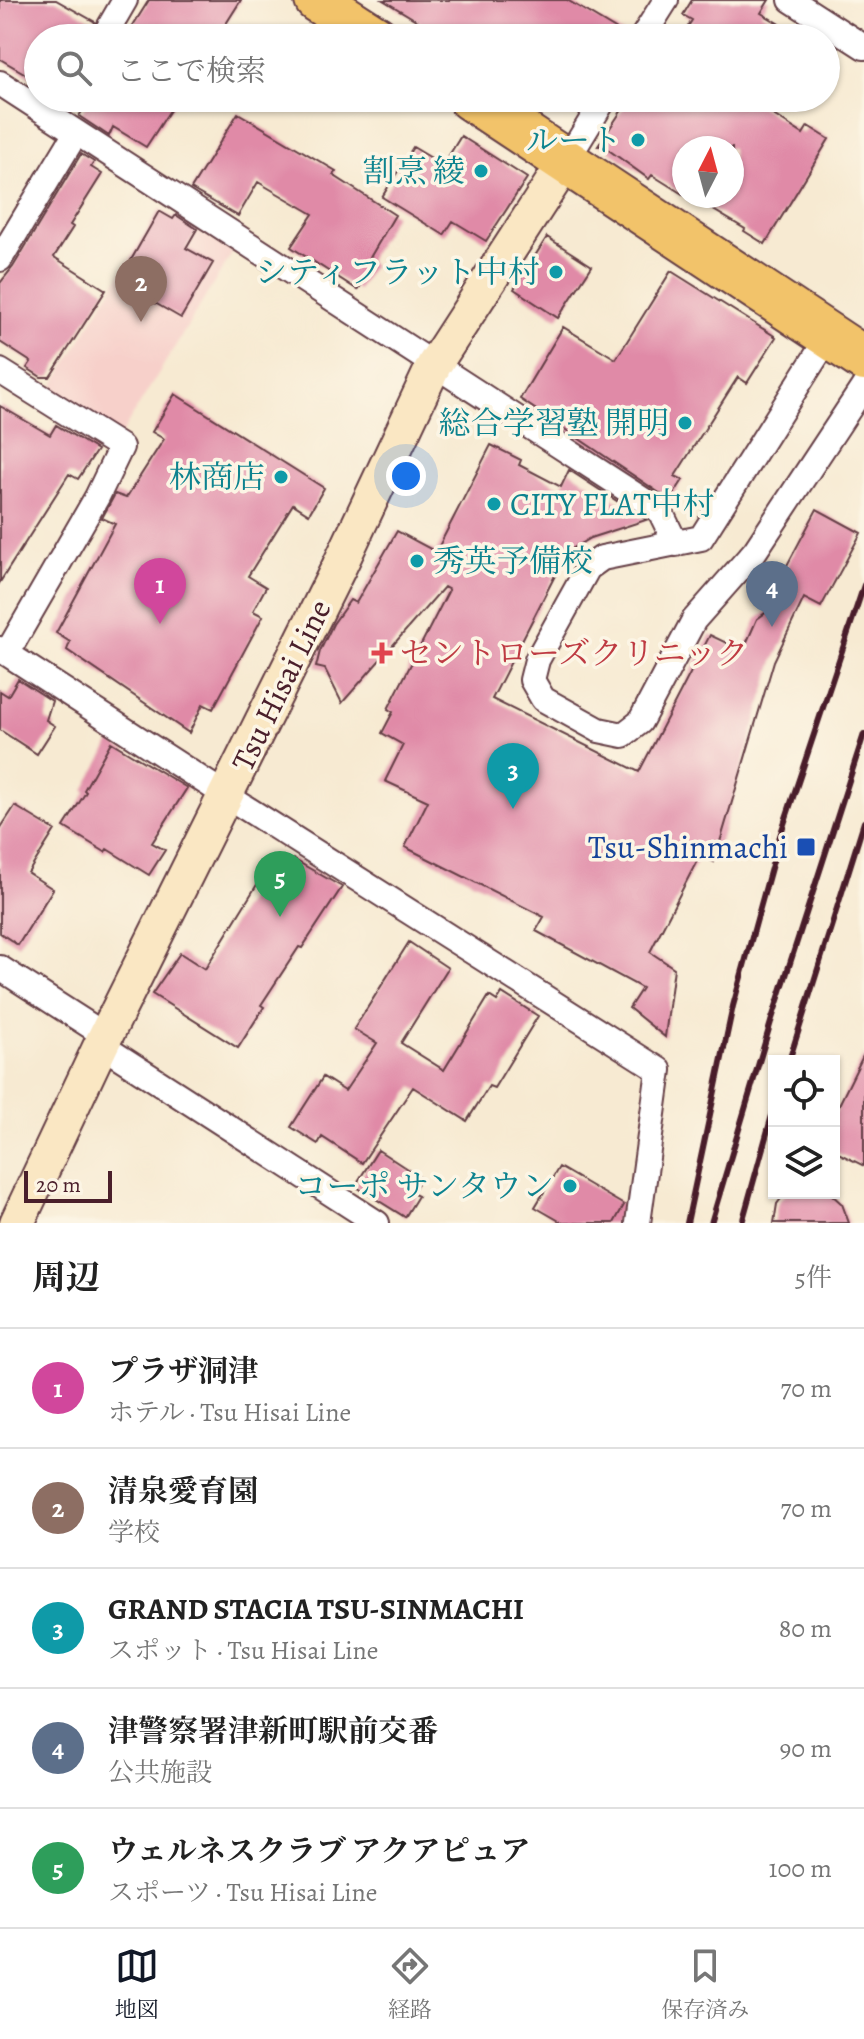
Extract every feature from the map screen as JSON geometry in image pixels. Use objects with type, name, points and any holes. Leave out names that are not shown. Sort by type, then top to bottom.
[{"type":"highway","points":[[317,0],[354,24]]},
{"type":"highway","points":[[492,112],[847,348]]},
{"type":"main road","name":"Tsu Hisai Line","points":[[17,1223],[434,365],[567,160]]},
{"type":"street","points":[[111,24],[125,0]]},
{"type":"street","points":[[651,24],[666,0]]},
{"type":"street","points":[[791,0],[828,24]]},
{"type":"street","points":[[840,32],[864,47]]},
{"type":"street","points":[[0,83],[24,93]]},
{"type":"street","points":[[63,112],[76,133],[660,511],[676,544]]},
{"type":"street","points":[[567,160],[596,112]]},
{"type":"street","points":[[0,259],[76,133]]},
{"type":"street","points":[[847,348],[701,538],[602,558],[588,568],[537,660],[532,680],[543,699],[599,730],[623,735],[640,722],[694,620],[755,551],[864,386]]},
{"type":"street","points":[[0,371],[121,447],[90,511],[4,651],[659,1070],[638,1223]]},
{"type":"street","points":[[0,968],[377,1223]]},
{"type":"shaded area","points":[[160,208],[233,252],[120,436],[49,393]]},
{"type":"building","points":[[0,0],[56,0],[95,22],[24,24],[24,73],[0,59]]},
{"type":"building","points":[[149,0],[241,0],[226,24],[134,24]]},
{"type":"building","points":[[383,0],[567,0],[607,24],[423,24]]},
{"type":"building","points":[[692,0],[769,0],[761,13],[779,24],[690,24],[692,20],[683,15]]},
{"type":"building","points":[[82,112],[169,112],[146,147],[113,127],[109,136],[79,116]]},
{"type":"building","points":[[621,112],[769,112],[803,134],[808,126],[829,139],[765,244],[710,208],[744,208],[744,136],[672,136],[672,188],[652,175],[649,179],[603,146],[598,146]]},
{"type":"building","points":[[238,113],[336,171],[333,175],[395,215],[368,261],[373,265],[358,290],[291,247],[313,214],[258,182],[238,216],[191,189]]},
{"type":"building","points":[[461,136],[527,178],[486,241],[453,221],[444,235],[382,197],[413,147],[443,165]]},
{"type":"building","points":[[81,154],[94,162],[91,167],[102,174],[54,257],[106,290],[50,377],[41,377],[27,368],[31,362],[0,342],[0,283],[13,267]]},
{"type":"building","points":[[159,211],[173,219],[176,215],[197,229],[186,248],[213,263],[181,318],[148,299],[160,279],[131,260]]},
{"type":"building","name":"シティフラット中村","points":[[547,237],[592,266],[558,318],[514,289]]},
{"type":"building","points":[[671,271],[776,337],[747,383],[738,377],[675,476],[683,480],[670,500],[520,399],[563,327],[616,359]]},
{"type":"building","points":[[175,394],[324,488],[309,514],[293,504],[248,576],[266,587],[253,611],[263,616],[213,709],[203,704],[189,733],[67,650],[70,642],[56,633],[115,524],[102,518],[115,494],[126,498],[164,439],[152,432]]},
{"type":"building","points":[[0,406],[50,435],[56,425],[97,450],[78,479],[69,474],[0,582]]},
{"type":"building","points":[[491,445],[521,460],[519,465],[561,487],[569,470],[646,520],[590,538],[567,552],[492,699],[639,772],[710,635],[743,651],[757,619],[793,593],[777,584],[817,509],[861,533],[821,607],[804,598],[774,661],[714,862],[700,855],[650,952],[674,968],[665,1037],[629,1008],[642,988],[536,931],[544,917],[405,847],[428,801],[385,781],[403,745],[382,733],[393,712],[388,709],[449,590],[444,587],[342,703],[325,669],[316,667],[333,624],[350,600],[356,603],[397,531],[436,552]]},
{"type":"building","points":[[18,679],[52,701],[46,720],[55,726],[37,754],[0,730],[0,691],[8,696]]},
{"type":"building","points":[[111,742],[187,788],[152,843],[165,850],[149,875],[64,827]]},
{"type":"building","points":[[15,806],[55,830],[28,873],[53,889],[18,945],[0,933],[0,829]]},
{"type":"building","points":[[293,859],[342,887],[261,1005],[264,1007],[238,1048],[152,994],[180,953],[205,969],[261,878],[276,887]]},
{"type":"building","points":[[409,942],[448,968],[401,1043],[444,1070],[489,996],[497,1001],[502,993],[538,1016],[494,1088],[489,1086],[467,1121],[413,1087],[362,1163],[322,1137],[318,1144],[291,1127],[323,1077],[345,1091],[377,1043],[354,1029]]},
{"type":"building","points":[[864,1054],[864,1166],[840,1154],[840,1103]]},
{"type":"building","points":[[378,1150],[421,1178],[412,1193],[418,1196],[405,1217],[355,1186]]},
{"type":"building","name":"コーポ サンタウン","points":[[559,1167],[624,1205],[614,1223],[563,1223],[535,1207]]},
{"type":"building","points":[[781,1199],[837,1199],[842,1204],[849,1223],[774,1223]]},
{"type":"railway","points":[[687,1223],[733,1006],[779,839],[864,585]]},
{"type":"railway","points":[[711,1223],[771,1022],[864,734]]},
{"type":"railway","points":[[791,1055],[864,822]]},
{"type":"railway","points":[[742,1223],[769,1127]]},
{"type":"place","name":"ルート","points":[[638,140]]},
{"type":"place","name":"割烹 綾","points":[[481,171]]},
{"type":"place","name":"シティフラット中村","points":[[556,272]]},
{"type":"place","name":"清泉愛育園","points":[[141,322]]},
{"type":"place","name":"総合学習塾 開明","points":[[685,423]]},
{"type":"place","name":"林商店","points":[[281,477]]},
{"type":"place","name":"CITY FLAT中村","points":[[494,504]]},
{"type":"place","name":"秀英予備校","points":[[417,561]]},
{"type":"place","name":"プラザ洞津","points":[[160,624]]},
{"type":"place","name":"津警察署津新町駅前交番","points":[[772,627]]},
{"type":"place","name":"セントローズクリニック","points":[[382,653]]},
{"type":"place","name":"GRAND STACIA TSU-SINMACHI","points":[[513,809]]},
{"type":"place","name":"Tsu-Shinmachi","points":[[806,847]]},
{"type":"place","name":"ウェルネスクラブ アクアピュア","points":[[280,917]]},
{"type":"place","name":"コーポ サンタウン","points":[[570,1186]]}]
